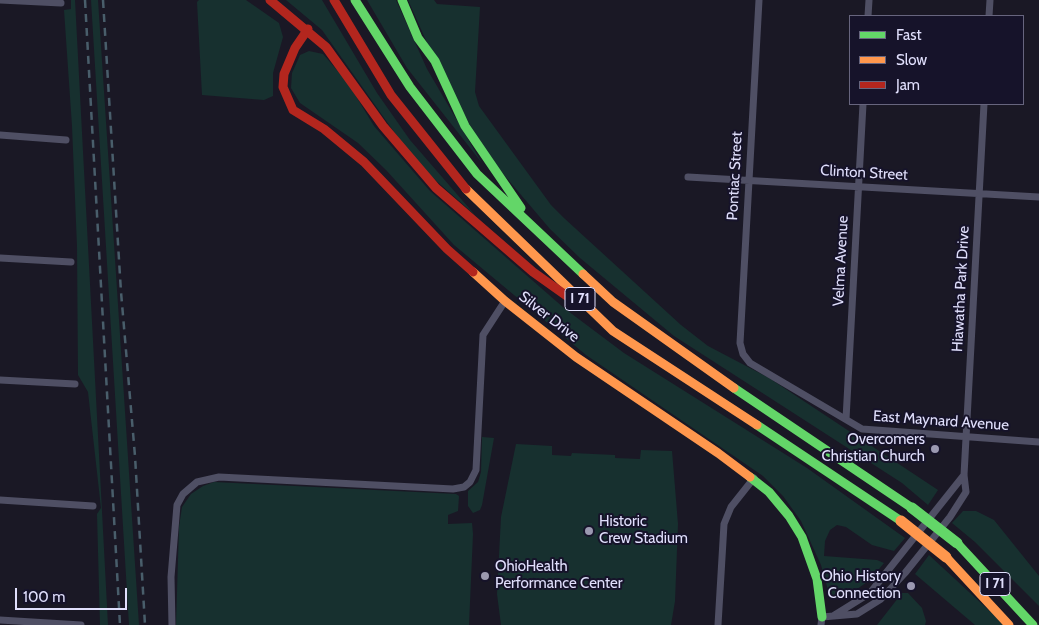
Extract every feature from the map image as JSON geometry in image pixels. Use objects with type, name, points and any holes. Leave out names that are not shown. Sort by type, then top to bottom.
[{"type":"main road","points":[[270,0],[308,29],[326,47],[383,126],[436,188],[533,272],[613,331]]},
{"type":"main road","name":"I 71","points":[[334,0],[391,95],[467,191],[613,331],[853,487],[901,521],[946,557],[1009,625]]},
{"type":"main road","name":"I 71","points":[[355,0],[410,87],[476,174],[613,302],[687,356],[912,508],[957,543],[1033,625]]},
{"type":"main road","points":[[402,0],[418,38],[435,61],[464,126],[520,207],[552,244]]},
{"type":"main road","name":"Silver Drive","points":[[308,29],[295,48],[284,74],[283,87],[286,98],[293,110],[324,129],[364,162],[446,249],[505,301],[576,356],[754,478],[785,510],[802,537],[817,579],[825,620]]},
{"type":"street","points":[[0,0],[61,4]]},
{"type":"street","name":"Pontiac Street","points":[[743,354],[740,342],[759,0]]},
{"type":"street","points":[[868,15],[869,0]]},
{"type":"street","points":[[989,15],[990,0]]},
{"type":"street","name":"Velma Avenue","points":[[846,419],[864,105]]},
{"type":"street","name":"Hiawatha Park Drive","points":[[825,620],[857,614],[869,608],[905,573],[962,501],[966,492],[964,475],[984,105]]},
{"type":"street","points":[[0,136],[66,140]]},
{"type":"street","name":"Clinton Street","points":[[688,177],[1039,197]]},
{"type":"street","points":[[0,258],[71,262]]},
{"type":"street","points":[[172,625],[172,568],[176,505],[183,494],[197,482],[220,477],[453,489],[470,482],[476,470],[482,340],[488,326],[505,301]]},
{"type":"street","name":"East Maynard Avenue","points":[[743,354],[750,363],[862,428],[880,432],[1039,442]]},
{"type":"street","points":[[0,380],[75,384]]},
{"type":"street","points":[[825,620],[870,593],[964,475]]},
{"type":"street","points":[[718,625],[724,524],[731,507],[754,478]]},
{"type":"street","points":[[0,500],[93,506]]},
{"type":"street","points":[[0,620],[81,625]]},
{"type":"green space","points":[[71,0],[75,0],[108,625],[100,625],[97,514],[101,508],[88,392],[78,375],[77,246],[72,126],[64,10],[71,9]]},
{"type":"green space","points":[[91,0],[98,0],[139,625],[129,625]]},
{"type":"green space","points":[[199,0],[246,0],[279,23],[283,37],[273,73],[273,96],[264,100],[202,95],[197,2]]},
{"type":"green space","points":[[286,0],[322,0],[377,93],[410,140],[475,215],[416,163],[322,30]]},
{"type":"green space","points":[[367,0],[396,0],[427,69],[482,163],[407,68]]},
{"type":"green space","points":[[408,0],[434,0],[437,4],[480,7],[475,92],[479,106],[551,205],[564,218],[681,325],[708,346],[769,378],[938,490],[928,505],[902,483],[674,336],[580,258],[550,229],[499,169],[474,132],[440,72]]},
{"type":"green space","points":[[309,51],[323,54],[348,83],[374,126],[430,191],[564,308],[624,353],[807,468],[905,538],[894,551],[872,545],[846,527],[837,525],[830,530],[825,541],[824,556],[877,560],[884,563],[870,580],[850,594],[838,595],[837,598],[833,596],[828,590],[821,565],[801,521],[783,496],[763,476],[586,355],[454,245],[386,170],[358,143],[300,103],[291,88],[292,73],[300,55]]},
{"type":"green space","points":[[482,437],[494,438],[482,505],[480,510],[473,513],[468,506],[468,491],[478,482],[481,472]]},
{"type":"green space","name":"Historic Crew Stadium","points":[[516,444],[552,446],[552,455],[571,456],[572,453],[615,455],[615,458],[640,459],[641,450],[672,451],[678,524],[675,601],[671,625],[501,625],[497,594],[501,517]]},
{"type":"green space","points":[[214,482],[456,494],[459,496],[458,511],[448,515],[448,524],[472,523],[469,625],[176,625],[179,527],[182,507],[191,494],[203,486]]},
{"type":"green space","points":[[963,511],[976,511],[994,520],[1039,576],[1039,606],[975,542],[952,523]]},
{"type":"green space","points":[[929,555],[1003,625],[975,625],[915,574]]},
{"type":"green space","points":[[902,593],[908,593],[922,608],[926,621],[925,625],[877,625]]},
{"type":"railway","points":[[85,0],[120,625]]},
{"type":"railway","points":[[103,0],[121,292],[135,456],[145,625]]},
{"type":"traffic: fast","points":[[355,0],[410,87],[477,174],[583,274]]},
{"type":"traffic: fast","points":[[402,0],[418,38],[435,61],[465,126],[521,208]]},
{"type":"traffic: fast","points":[[734,388],[912,508]]},
{"type":"traffic: fast","points":[[757,425],[901,521]]},
{"type":"traffic: fast","points":[[750,477],[769,492],[789,516],[802,537],[817,579],[822,617]]},
{"type":"traffic: fast","points":[[912,508],[957,543]]},
{"type":"traffic: fast","points":[[957,543],[1033,625]]},
{"type":"traffic: slow","points":[[466,189],[613,331],[757,425]]},
{"type":"traffic: slow","points":[[473,272],[505,301],[576,357],[718,453],[750,477]]},
{"type":"traffic: slow","points":[[583,274],[613,302],[734,388]]},
{"type":"traffic: slow","points":[[901,521],[946,557]]},
{"type":"traffic: slow","points":[[946,557],[1009,625]]},
{"type":"traffic: jam","points":[[270,0],[326,47],[383,126],[436,188],[533,272],[571,299]]},
{"type":"traffic: jam","points":[[334,0],[391,95],[466,189]]},
{"type":"traffic: jam","points":[[308,29],[295,48],[284,74],[283,87],[293,110],[324,129],[364,162],[447,249],[473,272]]},
{"type":"place","name":"Overcomers Christian Church","points":[[935,449]]},
{"type":"place","name":"Historic Crew Stadium","points":[[589,531]]},
{"type":"place","name":"OhioHealth Performance Center","points":[[485,576]]},
{"type":"place","name":"Ohio History Connection","points":[[911,586]]}]
